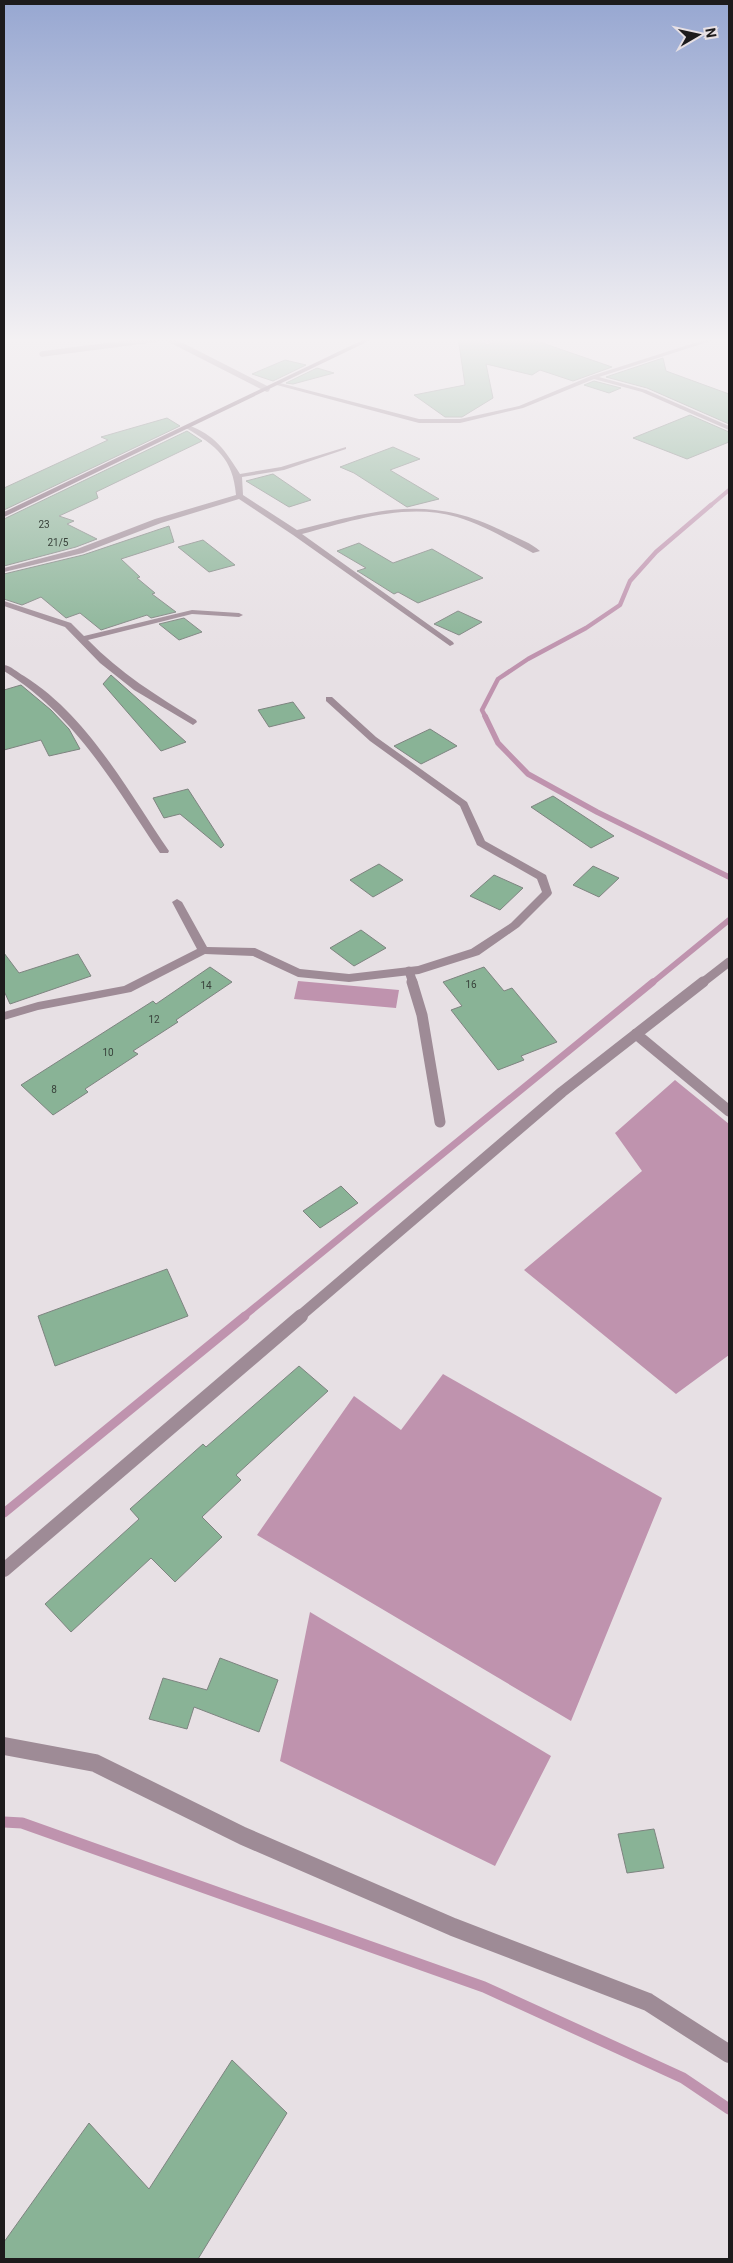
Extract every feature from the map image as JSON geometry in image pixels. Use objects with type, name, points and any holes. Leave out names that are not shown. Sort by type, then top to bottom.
[{"type":"main road","points":[[4,515],[155,443]]},
{"type":"street","points":[[215,443],[222,450],[238,476],[240,496]]},
{"type":"street","points":[[238,476],[282,469],[344,448]]},
{"type":"street","points":[[240,496],[296,533],[450,644]]},
{"type":"street","points":[[4,570],[80,551],[158,521],[240,496]]},
{"type":"street","points":[[296,533],[387,512],[419,510],[445,512],[484,525],[536,552]]},
{"type":"street","points":[[4,603],[68,625],[102,661],[138,688],[193,722]]},
{"type":"street","points":[[83,639],[192,612],[239,615]]},
{"type":"street","points":[[4,667],[22,676],[49,698],[86,738],[164,851]]},
{"type":"street","points":[[4,1016],[38,1006],[127,989],[203,950],[255,952],[298,973],[349,978],[409,971],[475,952],[515,924],[547,893],[542,877],[481,843],[464,804],[402,761],[329,699]]},
{"type":"street","points":[[177,902],[203,950]]},
{"type":"lane","points":[[4,1570],[555,1098],[729,962]]},
{"type":"lane","points":[[409,971],[422,1015],[440,1122]]},
{"type":"lane","points":[[636,1034],[729,1111]]},
{"type":"lane","points":[[4,1746],[95,1763],[243,1836],[453,1927],[648,2002],[729,2054]]},
{"type":"shaded area","points":[[298,981],[399,990],[396,1008],[294,999]]},
{"type":"shaded area","points":[[675,1080],[729,1124],[729,1355],[676,1394],[524,1270],[642,1171],[615,1133]]},
{"type":"shaded area","points":[[443,1374],[662,1498],[571,1721],[257,1535],[354,1396],[401,1430]]},
{"type":"shaded area","points":[[310,1612],[551,1756],[495,1866],[280,1761]]},
{"type":"building","points":[[102,443],[145,443],[4,510],[4,488]]},
{"type":"building","points":[[163,443],[199,443],[96,492],[98,498],[59,516],[74,521],[67,524],[97,539],[76,547],[4,566],[4,519]]},
{"type":"building","points":[[645,443],[728,443],[687,459]]},
{"type":"building","points":[[393,447],[420,459],[390,470],[439,499],[407,507],[354,473],[340,467]]},
{"type":"building","points":[[273,474],[311,500],[289,507],[246,481]]},
{"type":"building","points":[[169,526],[174,542],[121,559],[140,577],[137,578],[155,593],[152,594],[176,612],[151,618],[147,615],[101,630],[80,613],[66,618],[41,597],[22,605],[4,599],[4,574],[83,555]]},
{"type":"building","points":[[203,540],[235,565],[209,572],[178,547]]},
{"type":"building","points":[[359,543],[393,563],[432,549],[483,578],[418,603],[398,592],[394,594],[357,571],[366,568],[337,551]]},
{"type":"building","points":[[458,611],[482,622],[459,635],[434,624]]},
{"type":"building","points":[[184,618],[202,632],[179,640],[159,624]]},
{"type":"building","points":[[111,675],[186,742],[161,751],[103,684]]},
{"type":"building","points":[[21,685],[51,710],[69,729],[80,749],[49,756],[41,740],[4,750],[4,690]]},
{"type":"building","points":[[293,702],[305,718],[269,727],[258,710]]},
{"type":"building","points":[[430,729],[457,746],[421,764],[394,746]]},
{"type":"building","points":[[188,789],[224,845],[221,848],[180,814],[164,818],[153,798]]},
{"type":"building","points":[[553,796],[614,836],[591,848],[531,807]]},
{"type":"building","points":[[379,864],[403,880],[373,897],[350,880]]},
{"type":"building","points":[[593,866],[619,878],[599,897],[573,885]]},
{"type":"building","points":[[494,875],[523,888],[500,910],[470,896]]},
{"type":"building","points":[[361,930],[386,948],[354,966],[330,948]]},
{"type":"building","points":[[4,953],[19,973],[78,954],[91,976],[10,1004],[4,991]]},
{"type":"building","points":[[210,967],[232,982],[176,1020],[178,1022],[133,1051],[138,1054],[85,1089],[88,1092],[53,1115],[21,1085],[153,1001],[156,1004]]},
{"type":"building","points":[[484,967],[504,991],[512,988],[557,1042],[521,1056],[524,1060],[498,1070],[451,1010],[462,1006],[443,982]]},
{"type":"building","points":[[341,1186],[358,1203],[320,1228],[303,1211]]},
{"type":"building","points":[[167,1269],[188,1316],[55,1366],[38,1316]]},
{"type":"building","points":[[299,1366],[328,1391],[236,1475],[241,1480],[202,1517],[222,1537],[175,1582],[151,1558],[71,1632],[45,1604],[139,1519],[130,1509],[203,1444],[206,1447]]},
{"type":"building","points":[[220,1658],[278,1680],[259,1732],[194,1707],[187,1729],[149,1719],[163,1678],[207,1690]]},
{"type":"building","points":[[654,1829],[664,1868],[627,1873],[618,1834]]},
{"type":"building","points":[[232,2060],[287,2113],[198,2259],[4,2259],[4,2242],[89,2123],[149,2189]]},
{"type":"waterway","points":[[710,506],[729,490]]},
{"type":"waterway","points":[[485,716],[482,710],[498,679],[528,659],[586,628],[620,605],[630,581],[656,552],[711,505]]},
{"type":"waterway","points":[[485,716],[498,743],[528,774],[597,812],[729,877]]},
{"type":"waterway","points":[[652,983],[729,920]]},
{"type":"waterway","points":[[243,1317],[653,982]]},
{"type":"waterway","points":[[4,1513],[245,1316]]},
{"type":"waterway","points":[[4,1822],[22,1823],[484,1987],[683,2078],[729,2109]]}]
